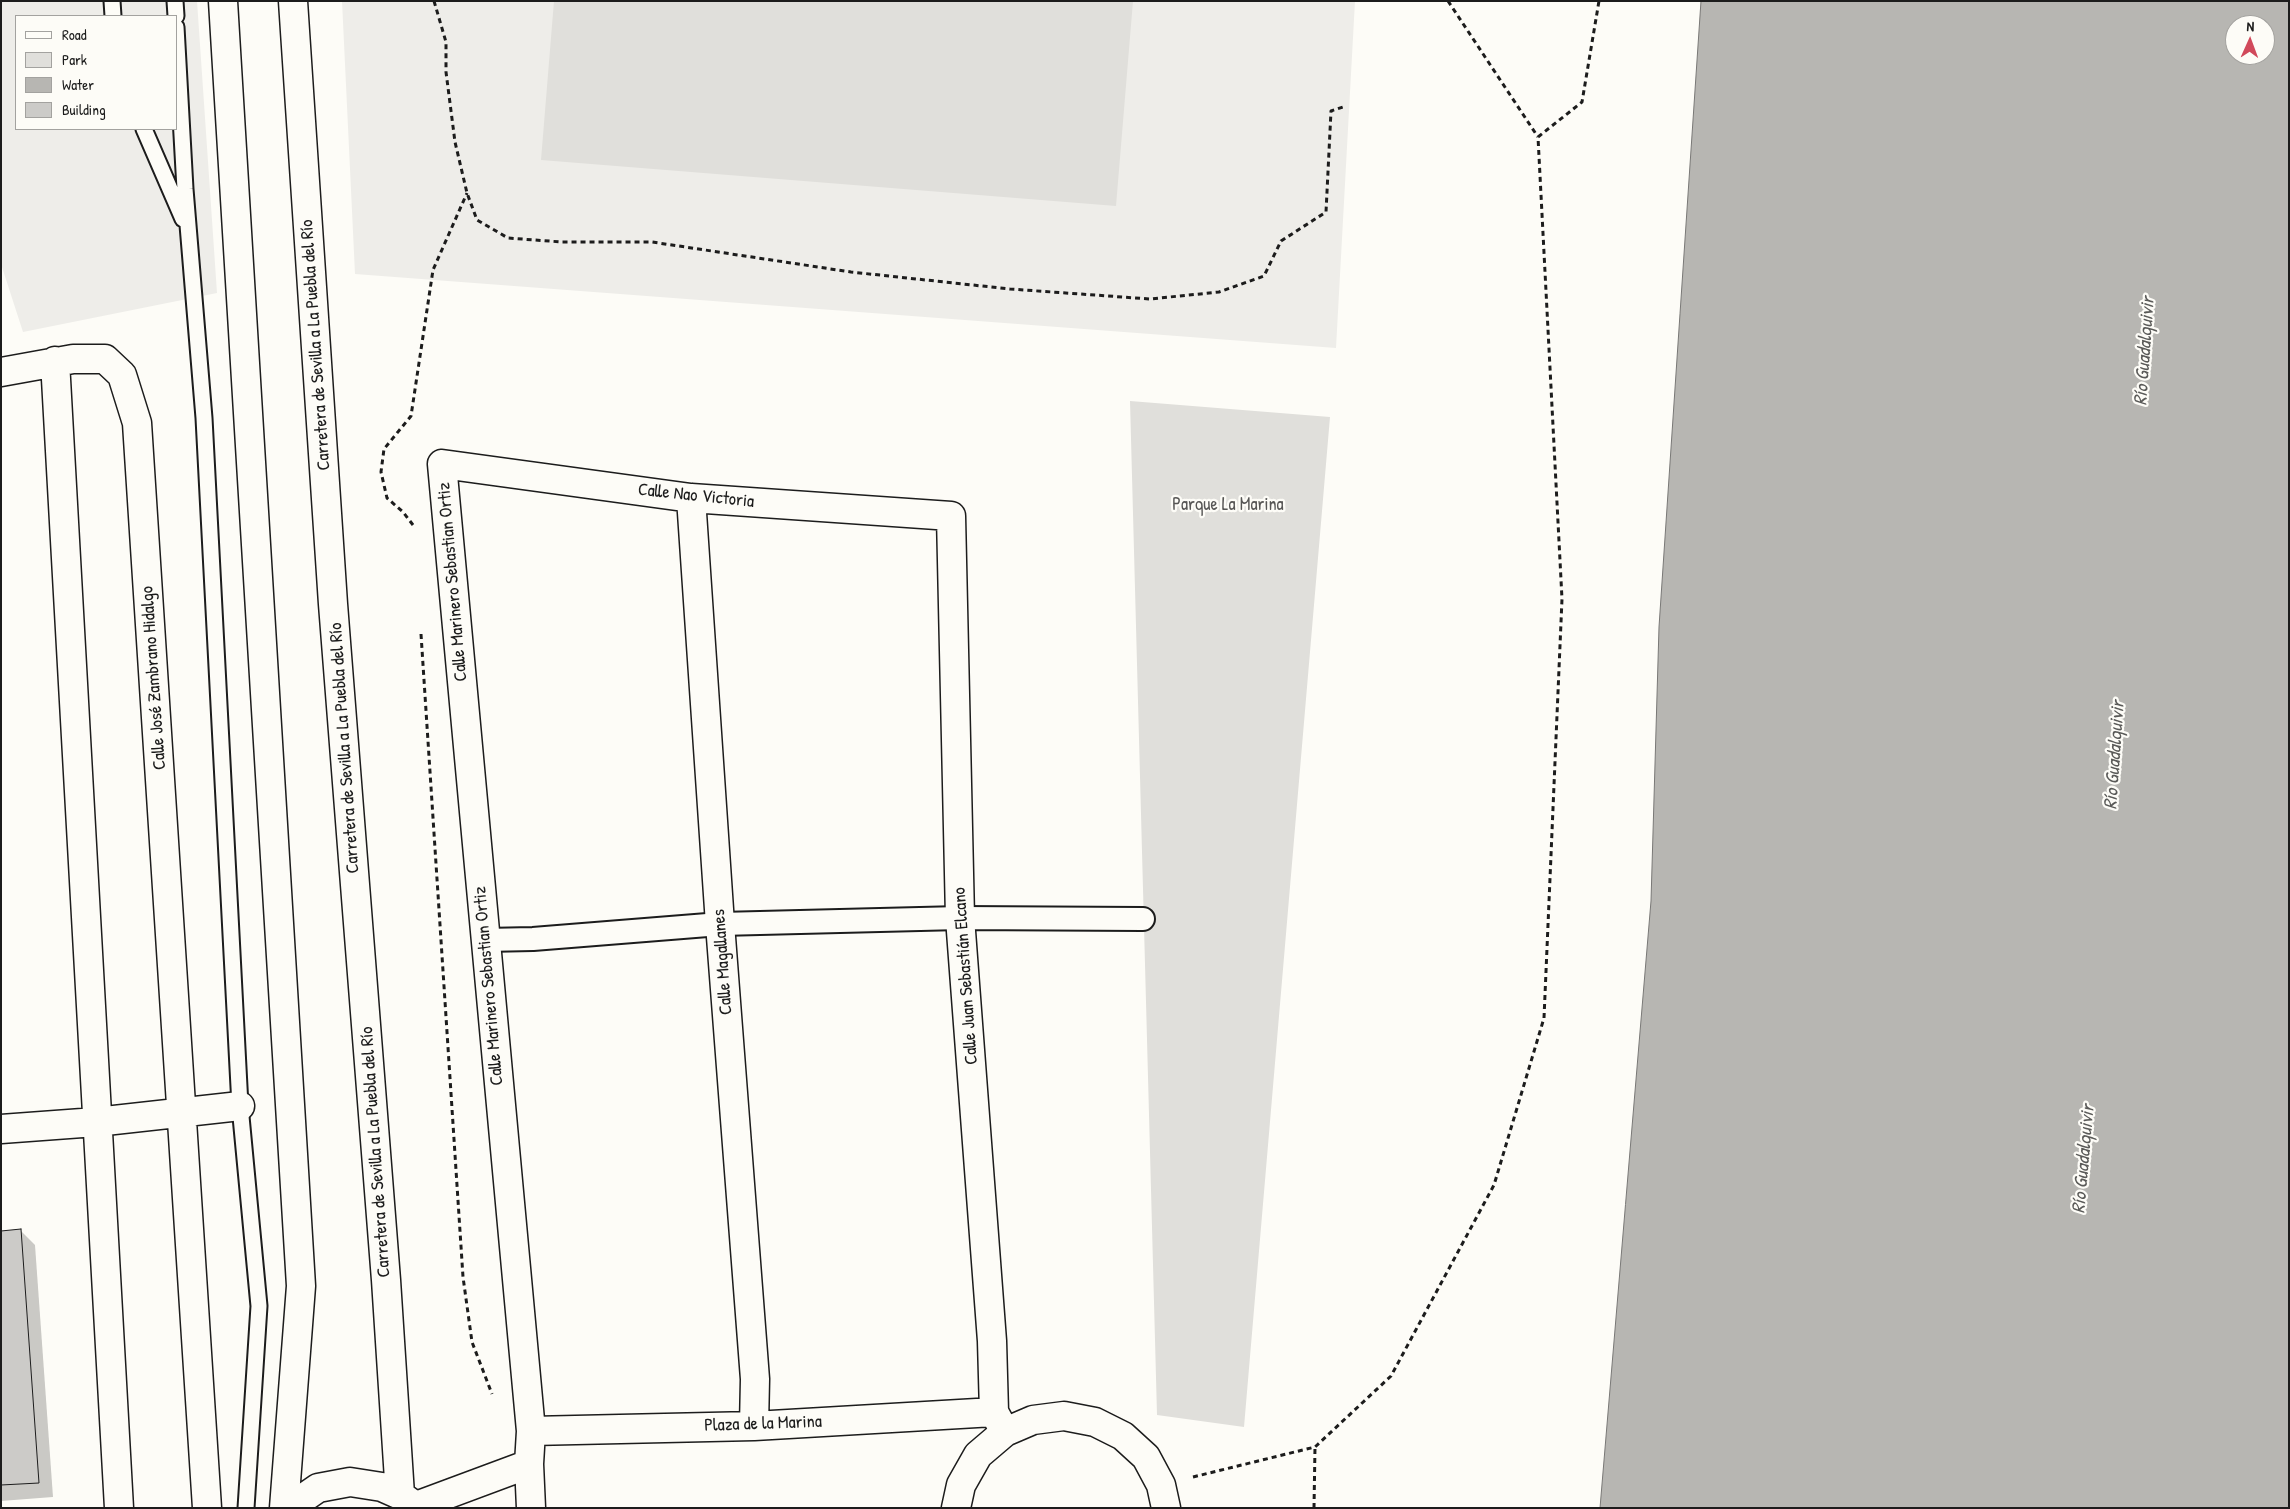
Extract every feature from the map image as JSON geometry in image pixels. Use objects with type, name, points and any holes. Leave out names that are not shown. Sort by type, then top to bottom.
[{"type":"street","points":[[224,1],[300,1286],[284,1508]]},
{"type":"street","name":"Carretera de Sevilla a La Puebla del Río","points":[[293,1],[333,604],[385,1270],[411,1503]]},
{"type":"street","name":"Calle José Zambrano Hidalgo","points":[[1,372],[56,362],[105,359],[122,375],[137,423],[206,1508]]},
{"type":"street","points":[[56,362],[96,1122],[119,1508]]},
{"type":"street","name":"Calle Nao Victoria","points":[[442,464],[691,498],[951,516]]},
{"type":"street","name":"Calle Marinero Sebastian Ortiz","points":[[442,464],[531,1431],[529,1464],[531,1508]]},
{"type":"street","name":"Calle Magallanes","points":[[691,498],[720,924],[755,1379],[754,1426]]},
{"type":"street","name":"Calle Juan Sebastián Elcano","points":[[951,516],[960,918],[999,1422]]},
{"type":"street","points":[[485,940],[532,939],[720,924],[960,918],[1143,919]]},
{"type":"street","points":[[1,1129],[96,1122],[240,1106]]},
{"type":"street","points":[[956,1508],[960,1485],[999,1422],[1064,1416],[1095,1422],[1123,1436],[1146,1457],[1163,1496]]},
{"type":"street","name":"Plaza de la Marina","points":[[531,1431],[999,1422]]},
{"type":"street","points":[[289,1508],[318,1488],[350,1482],[382,1487],[411,1503],[529,1464]]},
{"type":"lane","points":[[112,1],[113,15]]},
{"type":"lane","points":[[175,1],[176,15]]},
{"type":"lane","points":[[178,61],[188,232],[204,418],[240,1106],[259,1306],[246,1508]]},
{"type":"lane","points":[[144,130],[188,232]]},
{"type":"path","points":[[434,1],[446,42],[446,72],[455,142],[467,193],[477,220],[508,238],[562,242],[652,242],[850,272],[1010,288],[1150,299],[1218,292],[1264,276],[1281,241],[1326,212],[1331,111],[1342,108]]},
{"type":"path","points":[[1163,1496],[1315,1446],[1390,1376],[1494,1185],[1544,1018],[1562,599],[1538,137],[1448,1]]},
{"type":"path","points":[[1538,137],[1582,102],[1599,1]]},
{"type":"path","points":[[414,533],[413,525],[387,498],[381,472],[384,449],[411,416],[433,270],[467,193]]},
{"type":"path","points":[[421,625],[463,1277],[472,1342],[496,1401]]},
{"type":"path","points":[[1314,1508],[1315,1446]]},
{"type":"shaded area","points":[[1,1],[197,1],[217,293],[23,332],[1,264]]},
{"type":"shaded area","points":[[342,1],[1355,1],[1336,348],[355,274]]},
{"type":"green space","points":[[554,1],[1133,1],[1116,206],[541,160]]},
{"type":"green space","name":"Parque La Marina","points":[[1130,401],[1330,417],[1244,1427],[1157,1415]]},
{"type":"water","name":"Río Guadalquivir","points":[[1701,1],[2289,1],[2289,1508],[1600,1508],[1651,901],[1659,627]]},
{"type":"building","points":[[21,1229],[39,1483],[1,1485],[1,1231]]}]
